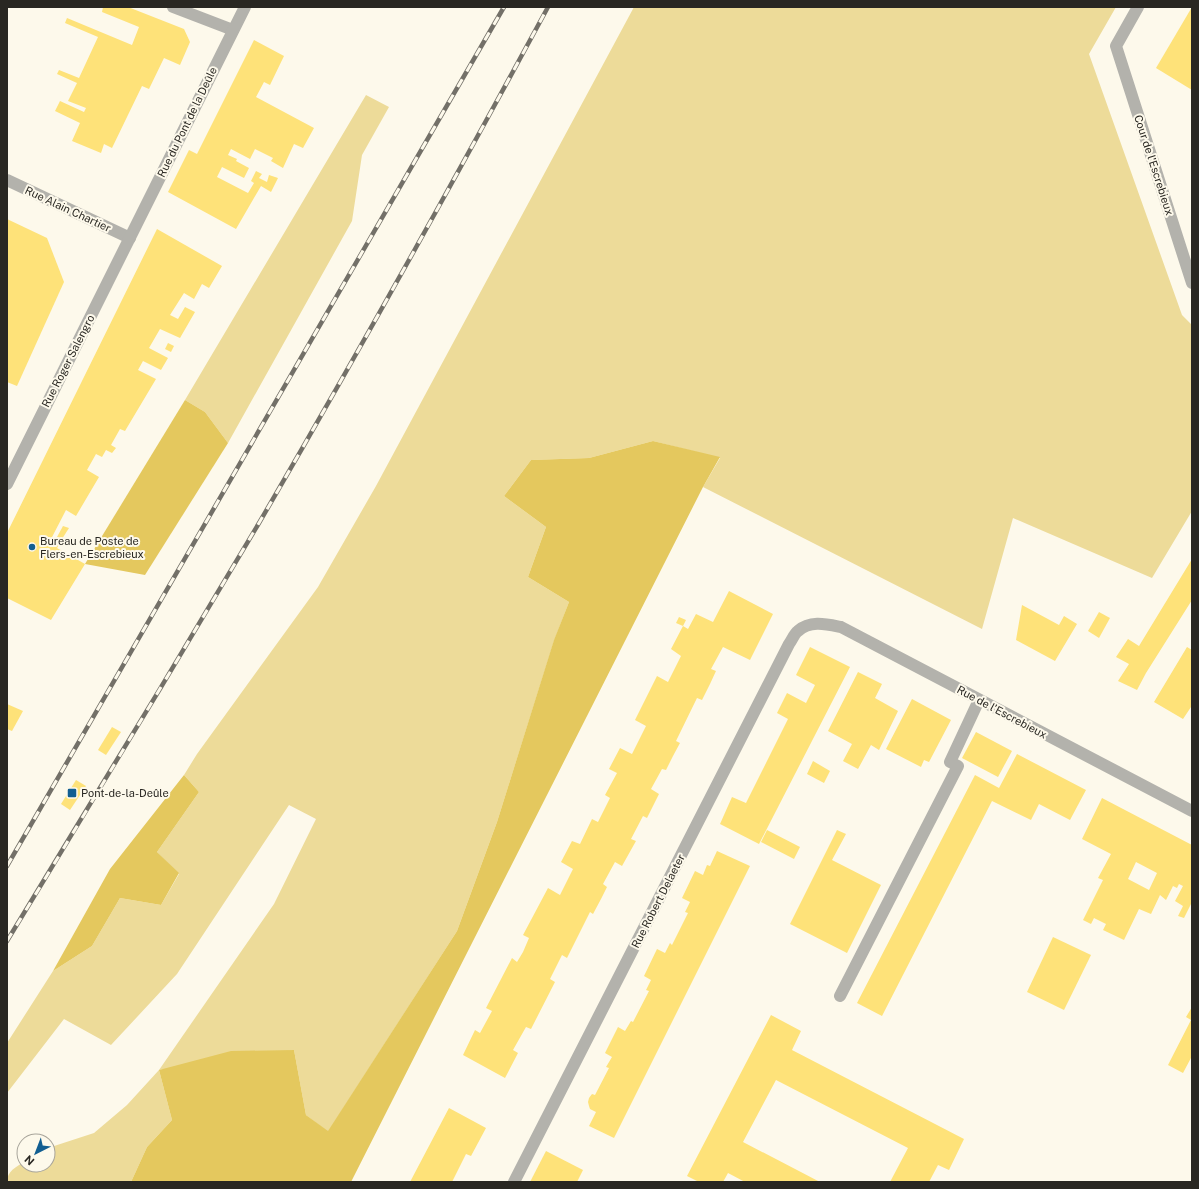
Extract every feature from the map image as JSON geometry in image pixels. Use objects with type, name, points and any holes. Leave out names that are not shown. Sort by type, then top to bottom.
[{"type":"street","points":[[173,7],[233,30]]},
{"type":"street","name":"Rue du Pont de la Deûle","points":[[130,238],[245,7]]},
{"type":"street","name":"Cour de l'Escrebieux","points":[[1138,7],[1116,46],[1192,283]]},
{"type":"street","name":"Rue Alain Chartier","points":[[7,180],[130,238]]},
{"type":"street","name":"Rue Roger Salengro","points":[[7,484],[130,238]]},
{"type":"street","name":"Rue de l'Escrebieux","points":[[808,624],[823,623],[841,627],[1192,811]]},
{"type":"street","name":"Rue Robert Delaeter","points":[[514,1182],[789,644],[798,631],[808,624]]},
{"type":"street","points":[[840,996],[958,766],[950,762],[979,700]]},
{"type":"shaded area","points":[[634,7],[1116,7],[1089,54],[1182,315],[1192,325],[1192,511],[1152,578],[1013,518],[982,629],[703,487],[720,458],[653,441],[589,458],[531,460],[504,496],[546,527],[528,577],[569,602],[554,641],[497,822],[457,931],[328,1132],[306,1115],[294,1050],[159,1070],[274,904],[316,819],[289,805],[177,974],[111,1045],[64,1019],[7,1093],[7,1043],[53,971],[92,946],[120,898],[161,905],[179,874],[157,852],[199,792],[184,775],[197,754],[318,587],[376,486]]},
{"type":"shaded area","points":[[366,95],[389,107],[362,155],[352,221],[228,443],[205,412],[185,400]]},
{"type":"shaded area","points":[[185,400],[205,412],[228,443],[145,575],[85,564]]},
{"type":"shaded area","points":[[653,441],[720,457],[703,487],[351,1182],[131,1182],[147,1147],[172,1120],[159,1070],[231,1051],[294,1050],[306,1115],[328,1131],[457,931],[497,822],[554,640],[569,602],[528,577],[546,527],[504,496],[531,460],[589,458]]},
{"type":"shaded area","points":[[184,775],[199,792],[157,852],[179,873],[161,905],[120,898],[92,946],[53,971],[110,869]]},
{"type":"shaded area","points":[[159,1070],[172,1120],[147,1147],[131,1182],[7,1182],[10,1172],[16,1167],[16,1173],[56,1173],[56,1145],[94,1133],[127,1105]]},
{"type":"building","points":[[103,7],[128,7],[184,29],[190,42],[180,65],[164,58],[149,89],[142,86],[112,148],[104,144],[101,153],[72,141],[80,123],[55,111],[60,101],[84,112],[86,108],[68,101],[77,83],[57,74],[59,70],[79,78],[98,37],[65,23],[67,18],[132,45],[139,27],[102,12]]},
{"type":"building","points":[[1192,7],[1192,90],[1156,68]]},
{"type":"building","points":[[254,40],[284,56],[270,85],[264,82],[256,97],[314,128],[303,148],[294,144],[283,168],[271,161],[273,158],[255,149],[250,159],[231,149],[228,155],[237,159],[236,161],[249,168],[244,178],[222,167],[217,177],[248,193],[254,183],[251,181],[256,171],[262,174],[259,178],[267,182],[269,175],[278,178],[271,192],[261,186],[236,229],[168,192],[189,150],[197,154]]},
{"type":"building","points":[[7,219],[47,238],[64,282],[17,386],[7,382]]},
{"type":"building","points":[[157,229],[222,266],[209,288],[202,284],[194,299],[184,293],[170,315],[178,319],[185,307],[195,312],[180,338],[160,329],[149,348],[168,358],[161,370],[143,361],[138,370],[156,379],[125,431],[120,429],[111,445],[116,448],[112,453],[106,450],[102,457],[96,454],[87,470],[99,477],[76,516],[66,510],[50,541],[59,545],[57,548],[85,564],[51,620],[7,598],[7,533]]},
{"type":"building","points":[[168,343],[174,346],[171,352],[165,349]]},
{"type":"building","points":[[63,526],[69,528],[62,539],[57,537]]},
{"type":"building","points":[[1192,559],[1192,600],[1137,690],[1118,681],[1129,664],[1116,657],[1128,639],[1139,646]]},
{"type":"building","points":[[729,591],[773,614],[750,660],[723,647],[711,669],[716,671],[702,700],[697,698],[676,741],[680,743],[666,770],[662,769],[651,789],[659,794],[647,818],[643,816],[631,839],[636,841],[622,866],[615,862],[603,884],[607,887],[593,914],[590,912],[567,958],[562,955],[550,979],[555,982],[531,1029],[526,1027],[513,1050],[518,1053],[505,1078],[463,1055],[475,1030],[480,1033],[492,1011],[486,1008],[512,958],[517,962],[523,952],[529,938],[523,935],[548,888],[560,895],[573,869],[561,862],[572,841],[580,844],[592,819],[598,822],[610,798],[605,795],[617,773],[609,769],[620,748],[632,754],[646,726],[635,720],[657,676],[668,682],[681,656],[671,649],[683,626],[688,629],[696,614],[713,622]]},
{"type":"building","points":[[1022,605],[1059,625],[1064,616],[1077,624],[1055,661],[1016,640]]},
{"type":"building","points":[[1099,612],[1110,618],[1099,638],[1088,631]]},
{"type":"building","points":[[679,617],[686,620],[683,626],[676,623]]},
{"type":"building","points":[[810,647],[850,667],[759,844],[720,824],[732,797],[746,803],[788,719],[777,713],[787,693],[806,703],[815,685],[796,675]]},
{"type":"building","points":[[1187,647],[1192,650],[1192,707],[1183,719],[1154,702]]},
{"type":"building","points":[[858,672],[882,684],[875,698],[898,711],[879,750],[871,745],[858,769],[843,761],[852,744],[828,731]]},
{"type":"building","points":[[912,699],[951,720],[929,762],[924,760],[921,767],[886,749]]},
{"type":"building","points":[[7,704],[23,711],[12,731],[7,729]]},
{"type":"building","points":[[112,727],[121,732],[106,755],[98,750]]},
{"type":"building","points":[[976,732],[1012,751],[998,777],[962,758]]},
{"type":"building","points":[[1017,754],[1086,790],[1070,820],[1039,804],[1031,820],[992,801],[882,1016],[857,1003],[975,775],[999,788]]},
{"type":"building","points":[[813,761],[830,771],[824,783],[807,774]]},
{"type":"building","points":[[76,780],[86,786],[70,810],[61,804]]},
{"type":"building","points":[[1102,798],[1192,845],[1192,902],[1184,918],[1178,916],[1183,906],[1175,901],[1183,886],[1179,884],[1177,888],[1173,886],[1166,900],[1160,895],[1151,914],[1139,909],[1124,940],[1103,930],[1106,924],[1094,918],[1091,924],[1083,920],[1103,880],[1098,878],[1111,854],[1082,839]],"holes":[[[1136,862],[1157,873],[1149,890],[1128,879]]]},
{"type":"building","points":[[767,830],[800,847],[794,859],[761,842]]},
{"type":"building","points":[[837,830],[846,834],[832,860],[881,885],[847,953],[790,924]]},
{"type":"building","points":[[717,851],[750,866],[614,1138],[589,1126],[596,1112],[590,1109],[588,1102],[589,1098],[592,1094],[595,1095],[609,1068],[606,1067],[612,1057],[605,1053],[618,1027],[625,1031],[631,1021],[633,1022],[649,991],[646,990],[651,980],[644,976],[657,949],[665,953],[670,943],[672,945],[688,913],[685,912],[690,902],[682,898],[695,871],[703,875],[707,865],[710,866]]},
{"type":"building","points":[[1053,937],[1091,955],[1064,1010],[1027,992]]},
{"type":"building","points":[[1192,1007],[1192,1056],[1183,1073],[1168,1065],[1191,1020],[1186,1017]]},
{"type":"building","points":[[771,1015],[801,1031],[792,1050],[964,1139],[949,1170],[938,1165],[929,1182],[890,1182],[908,1148],[776,1080],[743,1142],[820,1182],[745,1182],[728,1173],[723,1182],[699,1182],[687,1176]]},
{"type":"building","points":[[449,1108],[486,1128],[471,1156],[466,1154],[452,1182],[410,1182]]},
{"type":"building","points":[[546,1151],[583,1170],[577,1182],[530,1182]]},
{"type":"railway","points":[[7,866],[504,7]]},
{"type":"railway","points":[[7,941],[259,523],[333,395],[548,7]]},
{"type":"place","name":"Bureau de Poste de Flers-en-Escrebieux","points":[[32,547]]},
{"type":"place","name":"Pont-de-la-Deûle","points":[[72,793]]}]
